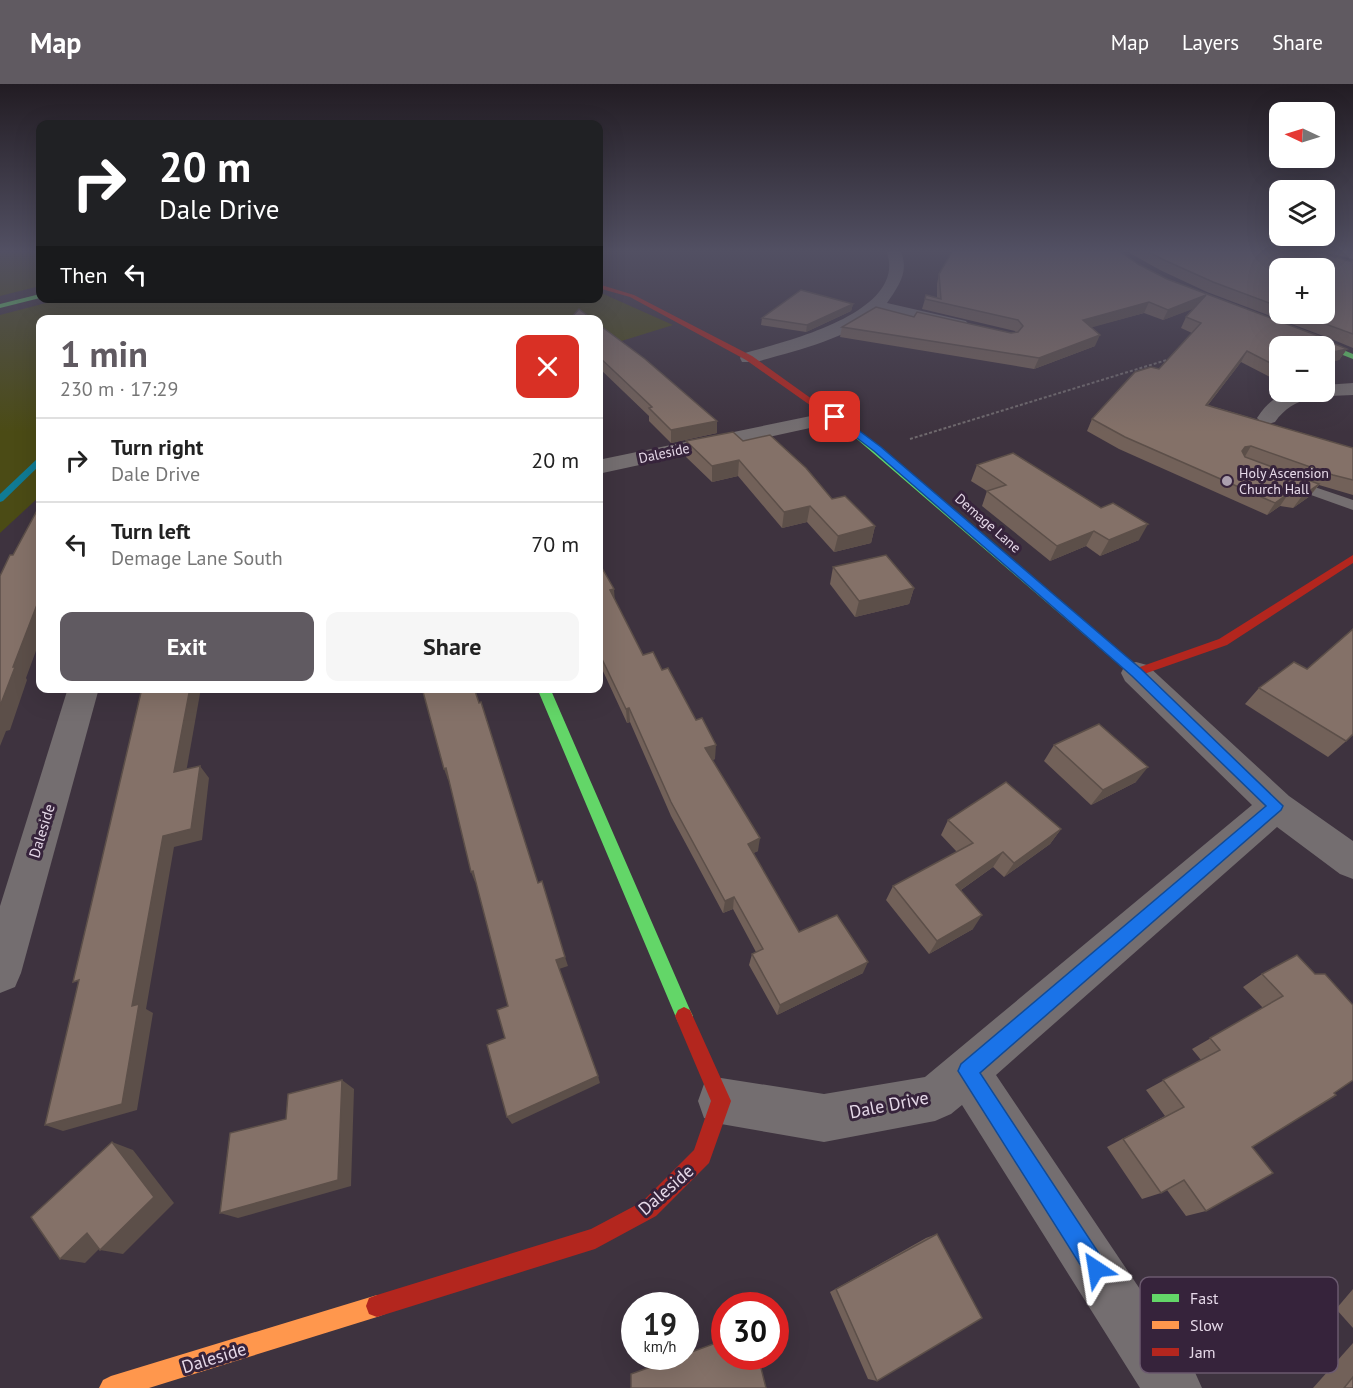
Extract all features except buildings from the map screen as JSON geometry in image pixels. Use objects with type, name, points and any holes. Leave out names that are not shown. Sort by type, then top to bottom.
[{"type":"main road","name":"Demage Lane","points":[[660,311],[748,358],[835,417],[877,449],[1136,673]]},
{"type":"main road","points":[[1287,330],[1353,357]]},
{"type":"main road","points":[[1136,673],[1223,642],[1353,558]]},
{"type":"main road","points":[[545,693],[721,1101]]},
{"type":"main road","name":"Daleside","points":[[111,1388],[143,1380],[595,1238],[650,1209],[702,1156],[721,1101]]},
{"type":"street","points":[[748,358],[844,326],[866,311]]},
{"type":"street","points":[[899,311],[975,329]]},
{"type":"street","points":[[1335,390],[1353,389]]},
{"type":"street","points":[[1268,418],[1273,408],[1281,402]]},
{"type":"street","name":"Daleside","points":[[603,466],[835,417]]},
{"type":"street","points":[[1136,673],[1276,806],[1353,862]]},
{"type":"street","name":"Daleside","points":[[0,973],[83,693]]},
{"type":"street","name":"Dale Drive","points":[[721,1101],[824,1118],[935,1098],[1276,806]]},
{"type":"street","points":[[967,1071],[1140,1337]]},
{"type":"street","points":[[1163,1373],[1173,1388]]},
{"type":"lane","points":[[1276,477],[1353,505]]},
{"type":"path","points":[[877,449],[1174,358]]},
{"type":"shaded area","points":[[16,311],[641,311],[673,325],[603,347],[603,315],[36,315],[36,500],[0,533],[0,315]]},
{"type":"waterway","points":[[0,499],[36,465]]},
{"type":"traffic: fast","points":[[1335,350],[1353,357]]},
{"type":"traffic: fast","points":[[854,432],[1136,673],[1141,671]]},
{"type":"traffic: fast","points":[[545,693],[684,1016]]},
{"type":"traffic: slow","points":[[111,1388],[377,1306]]},
{"type":"traffic: jam","points":[[660,311],[749,358],[854,432]]},
{"type":"traffic: jam","points":[[1141,671],[1223,642],[1353,558]]},
{"type":"traffic: jam","points":[[377,1306],[595,1238],[649,1209],[702,1156],[721,1101],[684,1016]]},
{"type":"place","name":"Holy Ascension Church Hall","points":[[1227,481]]},
{"type":"route","points":[[835,417],[877,449],[1136,673],[1276,806],[967,1071],[1096,1269]]}]
